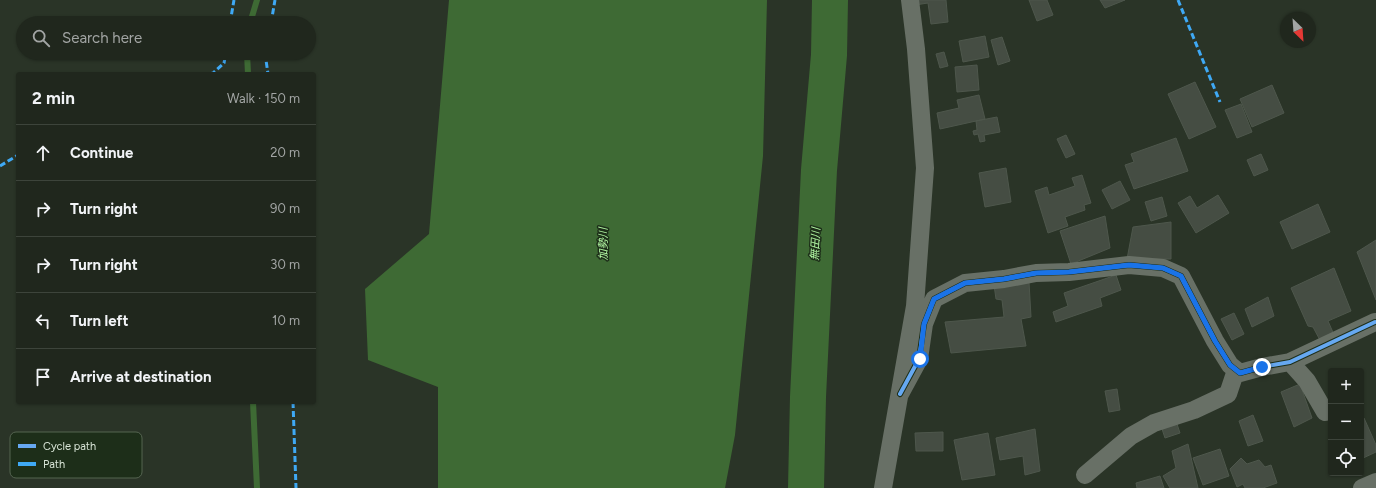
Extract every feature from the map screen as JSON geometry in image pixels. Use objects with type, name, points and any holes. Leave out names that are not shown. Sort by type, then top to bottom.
[{"type":"street","points":[[883,488],[915,306],[925,168],[916,49],[910,0]]},
{"type":"street","points":[[900,394],[920,359],[924,324],[934,299],[965,283],[1004,279],[1036,273],[1069,272],[1129,265],[1163,268],[1181,276],[1215,341],[1230,365],[1240,373],[1290,362],[1375,322]]},
{"type":"street","points":[[1290,362],[1307,381],[1325,412]]},
{"type":"street","points":[[1085,475],[1131,436],[1154,423],[1194,410],[1228,394],[1236,370]]},
{"type":"street","points":[[1362,488],[1376,482]]},
{"type":"water","name":"加勢川","points":[[449,0],[767,0],[763,156],[735,435],[725,488],[438,488],[438,387],[368,360],[365,289],[429,234]]},
{"type":"building","points":[[914,0],[946,0],[948,22],[931,24],[928,3],[915,5]]},
{"type":"building","points":[[1029,0],[1047,0],[1053,15],[1037,21]]},
{"type":"building","points":[[1100,0],[1125,0],[1105,8]]},
{"type":"building","points":[[985,36],[989,57],[963,62],[959,41]]},
{"type":"building","points":[[1002,37],[1010,61],[998,65],[991,40]]},
{"type":"building","points":[[944,52],[948,66],[940,68],[936,54]]},
{"type":"building","points":[[977,65],[979,90],[957,92],[955,67]]},
{"type":"building","points":[[1195,82],[1216,127],[1189,139],[1168,94]]},
{"type":"building","points":[[1272,85],[1284,113],[1252,127],[1240,99]]},
{"type":"building","points":[[979,95],[985,119],[940,129],[937,113],[959,108],[957,100]]},
{"type":"building","points":[[1241,104],[1252,132],[1237,138],[1225,110]]},
{"type":"building","points":[[997,117],[1000,132],[984,135],[985,141],[980,142],[978,134],[974,135],[973,131],[977,130],[976,121]]},
{"type":"building","points":[[1066,135],[1075,154],[1066,158],[1057,139]]},
{"type":"building","points":[[1176,138],[1188,171],[1134,189],[1125,165],[1134,162],[1131,154]]},
{"type":"building","points":[[1261,154],[1268,170],[1254,176],[1247,160]]},
{"type":"building","points":[[1006,168],[1011,202],[985,207],[979,173]]},
{"type":"building","points":[[1082,175],[1091,203],[1084,205],[1085,210],[1065,217],[1068,226],[1048,233],[1035,191],[1047,187],[1049,195],[1075,186],[1072,178]]},
{"type":"building","points":[[1120,181],[1130,200],[1112,209],[1102,190]]},
{"type":"building","points":[[1218,195],[1229,213],[1196,233],[1178,203],[1190,196],[1197,208]]},
{"type":"building","points":[[1162,197],[1167,216],[1151,221],[1145,202]]},
{"type":"building","points":[[1318,204],[1330,232],[1292,249],[1280,222]]},
{"type":"building","points":[[1105,216],[1110,248],[1071,264],[1060,231]]},
{"type":"building","points":[[1171,222],[1171,259],[1127,259],[1133,227]]},
{"type":"building","points":[[1376,240],[1376,300],[1357,252]]},
{"type":"building","points":[[1334,268],[1351,311],[1328,321],[1335,337],[1322,344],[1313,327],[1308,326],[1291,288]]},
{"type":"building","points":[[1116,275],[1121,290],[1100,298],[1102,306],[1056,322],[1053,312],[1068,306],[1064,293]]},
{"type":"building","points":[[1029,282],[1031,317],[1021,319],[1026,346],[951,353],[945,322],[1004,317],[1002,300],[996,299],[994,285]]},
{"type":"building","points":[[1268,297],[1274,316],[1252,327],[1245,309]]},
{"type":"building","points":[[1234,313],[1244,334],[1232,340],[1221,319]]},
{"type":"building","points":[[1300,384],[1312,418],[1294,427],[1281,392]]},
{"type":"building","points":[[1117,389],[1120,410],[1109,412],[1105,391]]},
{"type":"building","points":[[1253,415],[1263,441],[1248,446],[1239,421]]},
{"type":"building","points":[[1364,418],[1376,445],[1376,452],[1364,458]]},
{"type":"building","points":[[1177,424],[1180,433],[1165,438],[1162,429]]},
{"type":"building","points":[[1035,429],[1040,471],[1025,475],[1023,456],[1000,460],[996,438]]},
{"type":"building","points":[[943,432],[943,451],[916,451],[915,433]]},
{"type":"building","points":[[988,433],[995,475],[962,480],[954,440]]},
{"type":"building","points":[[1188,444],[1198,488],[1170,488],[1163,476],[1176,468],[1172,451]]},
{"type":"building","points":[[1220,449],[1229,476],[1203,485],[1193,458]]},
{"type":"building","points":[[1241,458],[1247,464],[1259,460],[1265,467],[1271,465],[1277,483],[1263,488],[1245,488],[1243,484],[1237,487],[1230,469]]},
{"type":"building","points":[[1160,476],[1164,488],[1137,488],[1136,483]]},
{"type":"waterway","points":[[252,16],[257,0]]},
{"type":"waterway","name":"無田川","points":[[806,488],[808,397],[819,170],[829,55],[830,0]]},
{"type":"waterway","points":[[247,60],[248,72]]},
{"type":"waterway","points":[[253,404],[257,488]]},
{"type":"marked path","points":[[231,16],[234,0]]},
{"type":"marked path","points":[[272,16],[275,0]]},
{"type":"marked path","points":[[1178,0],[1220,102]]},
{"type":"marked path","points":[[214,72],[224,63],[225,60]]},
{"type":"marked path","points":[[266,60],[268,72]]},
{"type":"marked path","points":[[0,166],[16,156]]},
{"type":"marked path","points":[[293,404],[296,488]]},
{"type":"cycle path","points":[[900,394],[919,359],[924,324],[934,299],[965,283],[1004,279],[1036,273],[1069,272],[1129,265],[1163,268],[1181,276],[1215,341],[1230,365],[1240,373],[1290,362],[1375,322]]},
{"type":"route","points":[[920,359],[924,324],[934,299],[965,283],[1004,279],[1036,273],[1069,272],[1129,265],[1163,268],[1181,276],[1215,341],[1230,365],[1240,373],[1262,367]]}]
